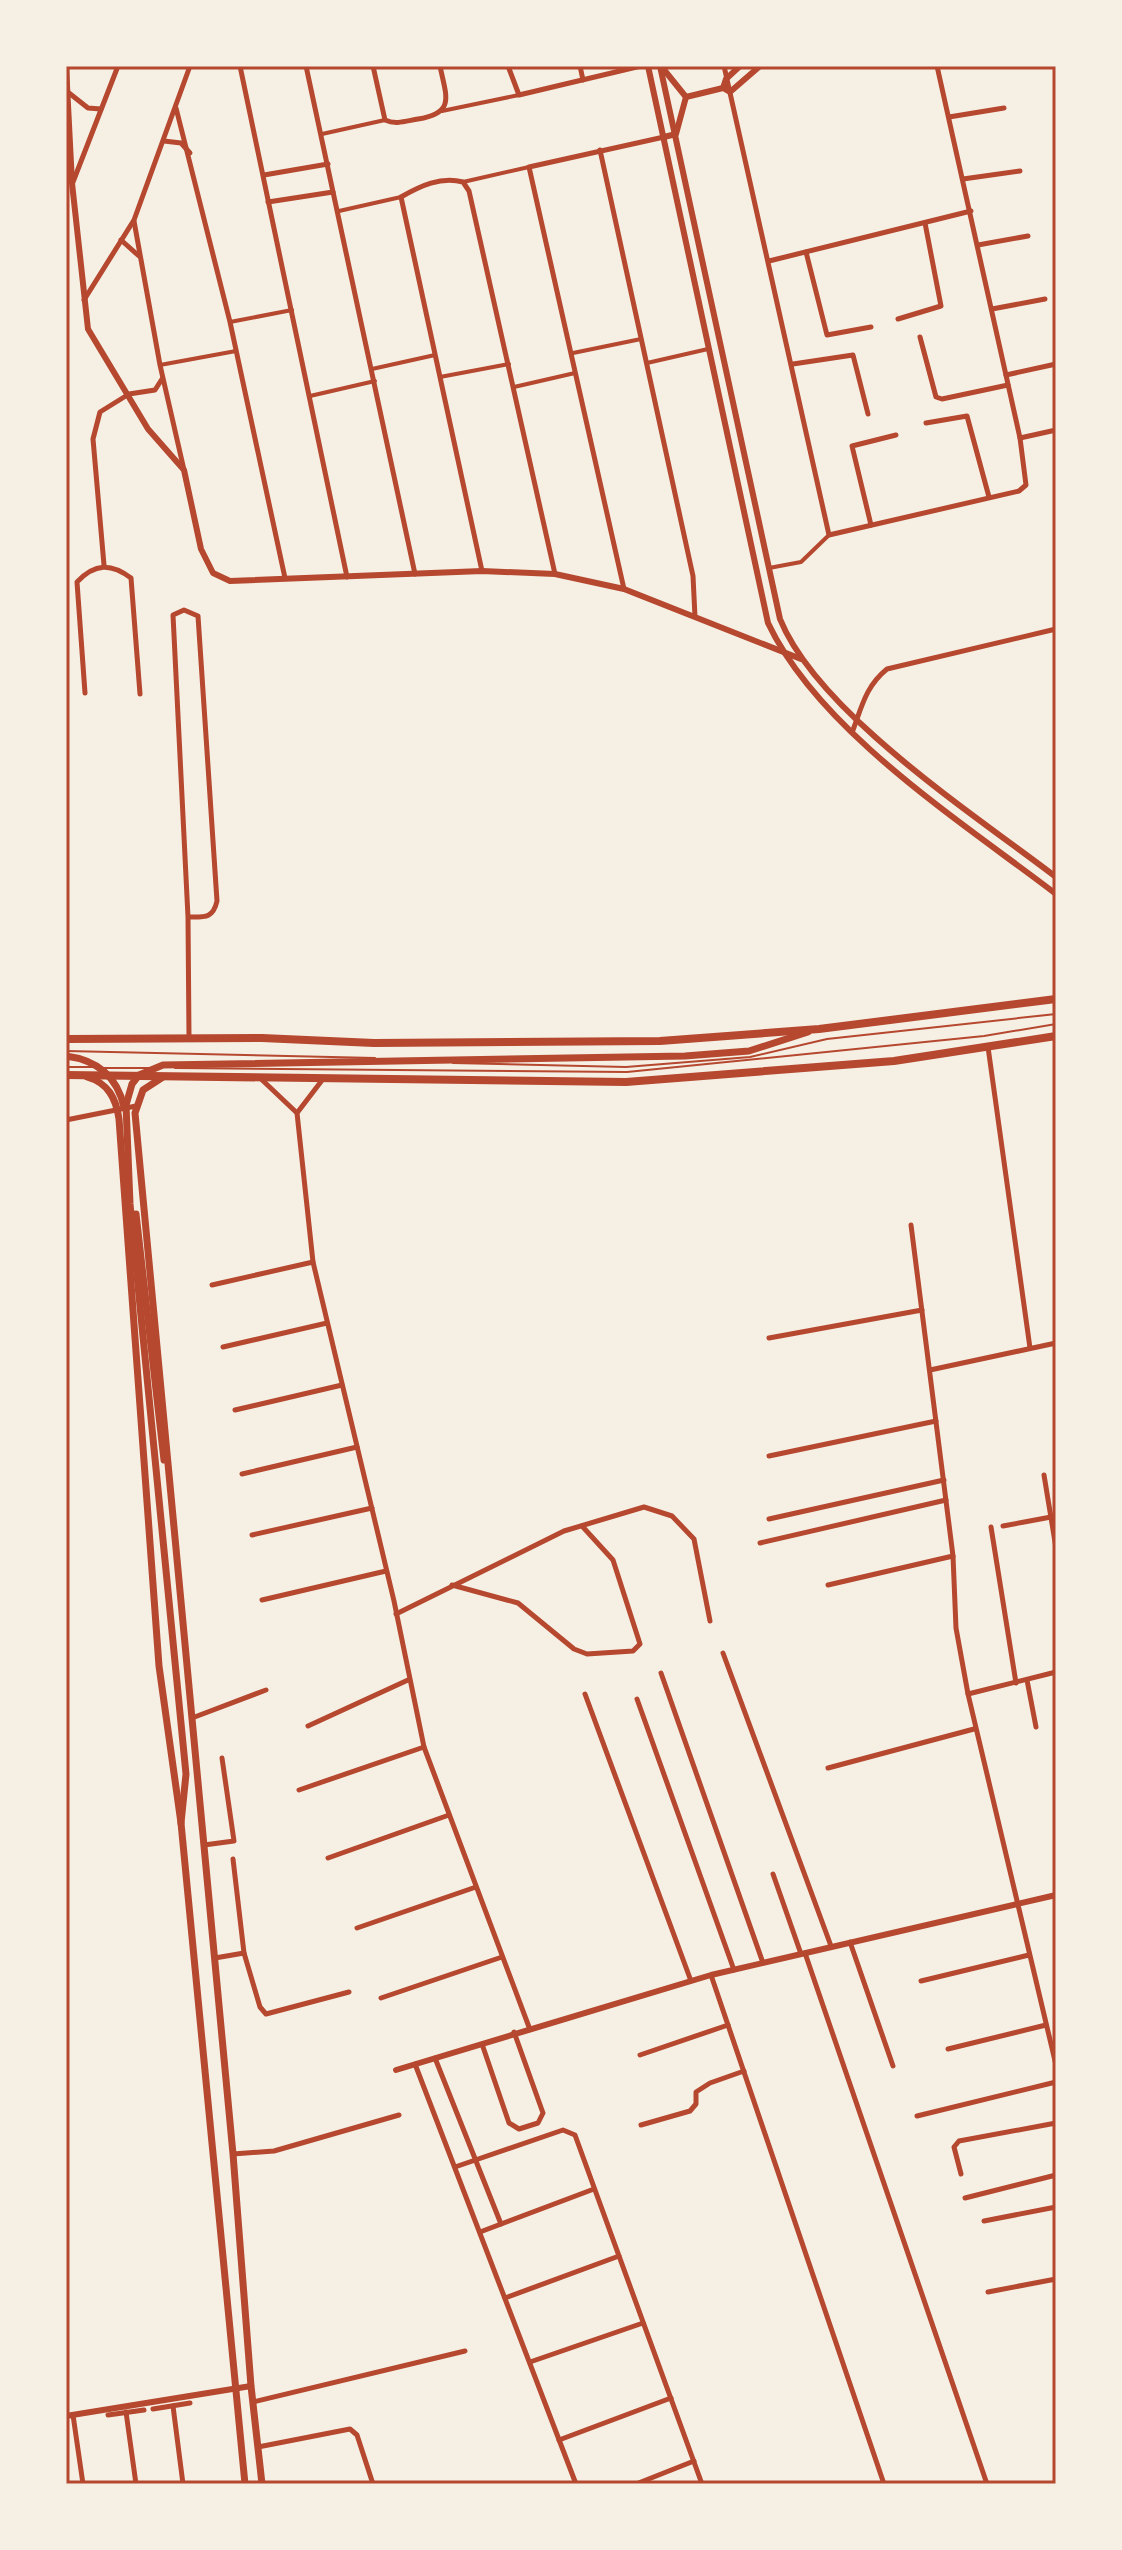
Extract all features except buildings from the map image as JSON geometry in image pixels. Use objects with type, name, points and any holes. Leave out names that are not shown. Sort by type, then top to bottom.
[{"type":"main road","points":[[66,1039],[660,1041],[819,1029],[1056,999]]},
{"type":"main road","points":[[181,1823],[186,1774],[130,1204],[126,1105],[132,1084],[147,1070],[163,1065],[685,1056],[749,1051],[819,1029]]},
{"type":"main road","points":[[66,1075],[626,1082],[894,1061],[1056,1036]]},
{"type":"main road","points":[[66,1054],[98,1065],[121,1092],[160,1436],[173,1514]]},
{"type":"main road","points":[[81,1075],[104,1085],[117,1109],[159,1666],[181,1823],[245,2484]]},
{"type":"main road","points":[[175,1076],[151,1082],[143,1090],[136,1106],[262,2484]]},
{"type":"street","points":[[66,66],[72,183],[88,329],[148,429],[184,470]]},
{"type":"street","points":[[72,183],[118,66]]},
{"type":"street","points":[[83,301],[134,220],[190,66]]},
{"type":"street","points":[[240,66],[347,578]]},
{"type":"street","points":[[306,66],[415,574]]},
{"type":"street","points":[[373,66],[385,120]]},
{"type":"street","points":[[440,66],[447,101],[442,111]]},
{"type":"street","points":[[508,66],[519,95]]},
{"type":"street","points":[[580,66],[583,80]]},
{"type":"street","points":[[322,134],[385,120],[393,123],[435,116],[442,111],[641,66]]},
{"type":"street","points":[[648,66],[768,623],[782,652],[810,690],[898,772],[1056,894]]},
{"type":"street","points":[[661,66],[686,97]]},
{"type":"street","points":[[661,66],[780,619],[801,659],[906,763],[1056,877]]},
{"type":"street","points":[[724,66],[829,535]]},
{"type":"street","points":[[726,79],[740,66]]},
{"type":"street","points":[[686,97],[727,90],[760,66]]},
{"type":"street","points":[[769,568],[801,562],[829,535],[1019,491],[1026,485],[1020,438],[937,66]]},
{"type":"street","points":[[69,93],[88,108],[101,109]]},
{"type":"street","points":[[676,134],[686,97]]},
{"type":"street","points":[[176,108],[191,154],[230,322],[285,578]]},
{"type":"street","points":[[949,117],[1004,108]]},
{"type":"street","points":[[339,211],[401,197],[424,184],[463,182],[676,134]]},
{"type":"street","points":[[164,141],[181,143],[191,154]]},
{"type":"street","points":[[600,150],[693,576],[695,618]]},
{"type":"street","points":[[264,175],[328,164]]},
{"type":"street","points":[[529,167],[624,589]]},
{"type":"street","points":[[963,179],[1020,171]]},
{"type":"street","points":[[463,182],[469,191],[555,574]]},
{"type":"street","points":[[268,202],[333,192]]},
{"type":"street","points":[[401,197],[482,571]]},
{"type":"street","points":[[769,261],[971,211]]},
{"type":"street","points":[[134,220],[160,365],[201,549],[213,573],[230,581],[482,571],[555,574],[624,589],[801,659]]},
{"type":"street","points":[[898,319],[941,306],[925,223]]},
{"type":"street","points":[[978,245],[1028,236]]},
{"type":"street","points":[[121,240],[139,257]]},
{"type":"street","points":[[806,252],[827,335],[871,327]]},
{"type":"street","points":[[992,309],[1045,299]]},
{"type":"street","points":[[230,322],[292,310]]},
{"type":"street","points":[[920,337],[936,397],[942,399],[1008,385]]},
{"type":"street","points":[[573,353],[641,339]]},
{"type":"street","points":[[647,363],[710,349]]},
{"type":"street","points":[[160,365],[236,351]]},
{"type":"street","points":[[372,369],[435,355]]},
{"type":"street","points":[[793,364],[853,355],[868,414]]},
{"type":"street","points":[[440,377],[509,364]]},
{"type":"street","points":[[1006,375],[1056,364]]},
{"type":"street","points":[[514,387],[577,373]]},
{"type":"street","points":[[104,565],[93,439],[100,412],[129,394],[155,390],[163,378]]},
{"type":"street","points":[[310,396],[375,381]]},
{"type":"street","points":[[926,423],[967,416],[989,497]]},
{"type":"street","points":[[1020,438],[1056,430]]},
{"type":"street","points":[[871,525],[852,446],[896,435]]},
{"type":"street","points":[[85,693],[77,582],[85,573],[104,565],[118,568],[131,578],[140,694]]},
{"type":"street","points":[[188,917],[208,917],[215,912],[217,901],[198,616],[184,610],[173,615],[188,917],[189,1039]]},
{"type":"street","points":[[853,730],[873,680],[887,669],[1056,629]]},
{"type":"street","points":[[988,1047],[1030,1348]]},
{"type":"street","points":[[259,1077],[297,1113],[313,1262],[372,1508],[424,1747],[529,2027]]},
{"type":"street","points":[[297,1113],[323,1078]]},
{"type":"street","points":[[66,1120],[136,1106]]},
{"type":"street","points":[[911,1225],[953,1556],[956,1628],[974,1729],[1046,2025],[1053,2039],[1056,2065]]},
{"type":"street","points":[[212,1285],[313,1262]]},
{"type":"street","points":[[769,1338],[922,1310]]},
{"type":"street","points":[[223,1347],[327,1323]]},
{"type":"street","points":[[930,1370],[1056,1343]]},
{"type":"street","points":[[235,1410],[342,1385]]},
{"type":"street","points":[[769,1456],[936,1421]]},
{"type":"street","points":[[242,1474],[357,1447]]},
{"type":"street","points":[[1044,1475],[1056,1548]]},
{"type":"street","points":[[769,1519],[944,1480]]},
{"type":"street","points":[[760,1543],[946,1500]]},
{"type":"street","points":[[396,1614],[582,1525],[644,1507],[672,1516],[694,1539],[710,1621]]},
{"type":"street","points":[[252,1535],[372,1508]]},
{"type":"street","points":[[1003,1526],[1051,1517]]},
{"type":"street","points":[[452,1585],[518,1603],[574,1649],[587,1654],[633,1651],[640,1644],[613,1560],[582,1525]]},
{"type":"street","points":[[991,1527],[1016,1683]]},
{"type":"street","points":[[828,1585],[953,1556]]},
{"type":"street","points":[[262,1600],[386,1571]]},
{"type":"street","points":[[723,1653],[831,1946]]},
{"type":"street","points":[[968,1694],[1056,1672]]},
{"type":"street","points":[[661,1673],[763,1963]]},
{"type":"street","points":[[308,1726],[408,1680]]},
{"type":"street","points":[[1027,1680],[1036,1727]]},
{"type":"street","points":[[192,1718],[266,1690]]},
{"type":"street","points":[[585,1694],[691,1981]]},
{"type":"street","points":[[637,1699],[734,1970]]},
{"type":"street","points":[[828,1768],[974,1729]]},
{"type":"street","points":[[299,1790],[424,1747]]},
{"type":"street","points":[[204,1845],[234,1841],[222,1758]]},
{"type":"street","points":[[328,1858],[449,1815]]},
{"type":"street","points":[[233,1859],[244,1953],[260,2007],[266,2014],[349,1992]]},
{"type":"street","points":[[773,1874],[987,2484]]},
{"type":"street","points":[[357,1928],[476,1887]]},
{"type":"street","points":[[396,2070],[529,2027],[711,1975],[1056,1895]]},
{"type":"street","points":[[850,1942],[893,2066]]},
{"type":"street","points":[[215,1958],[244,1953]]},
{"type":"street","points":[[921,1981],[1029,1955]]},
{"type":"street","points":[[381,1998],[502,1957]]},
{"type":"street","points":[[711,1975],[884,2484]]},
{"type":"street","points":[[640,2055],[728,2025]]},
{"type":"street","points":[[948,2049],[1046,2025]]},
{"type":"street","points":[[482,2043],[509,2123],[519,2129],[538,2123],[543,2113],[514,2032]]},
{"type":"street","points":[[435,2058],[501,2224]]},
{"type":"street","points":[[415,2064],[576,2484]]},
{"type":"street","points":[[641,2125],[690,2111],[696,2104],[696,2092],[710,2083],[744,2071]]},
{"type":"street","points":[[917,2116],[1056,2082]]},
{"type":"street","points":[[233,2154],[274,2151],[399,2115]]},
{"type":"street","points":[[961,2174],[954,2147],[959,2141],[1056,2123]]},
{"type":"street","points":[[455,2167],[563,2130],[571,2131],[702,2484]]},
{"type":"street","points":[[965,2198],[1056,2175]]},
{"type":"street","points":[[480,2232],[594,2189]]},
{"type":"street","points":[[984,2221],[1056,2207]]},
{"type":"street","points":[[505,2298],[619,2256]]},
{"type":"street","points":[[988,2292],[1056,2279]]},
{"type":"street","points":[[530,2362],[643,2323]]},
{"type":"street","points":[[253,2402],[465,2351]]},
{"type":"street","points":[[83,2484],[70,2416],[251,2386]]},
{"type":"street","points":[[559,2440],[671,2398]]},
{"type":"street","points":[[153,2409],[190,2403]]},
{"type":"street","points":[[173,2406],[183,2484]]},
{"type":"street","points":[[108,2415],[144,2410]]},
{"type":"street","points":[[126,2412],[136,2484]]},
{"type":"street","points":[[258,2447],[350,2429],[357,2435],[373,2484]]},
{"type":"street","points":[[636,2484],[694,2461]]},
{"type":"lane","points":[[66,1054],[337,1055],[487,1066],[626,1067],[750,1057],[827,1039],[1056,1014]]},
{"type":"lane","points":[[66,1067],[627,1072],[984,1036],[1056,1024]]}]
